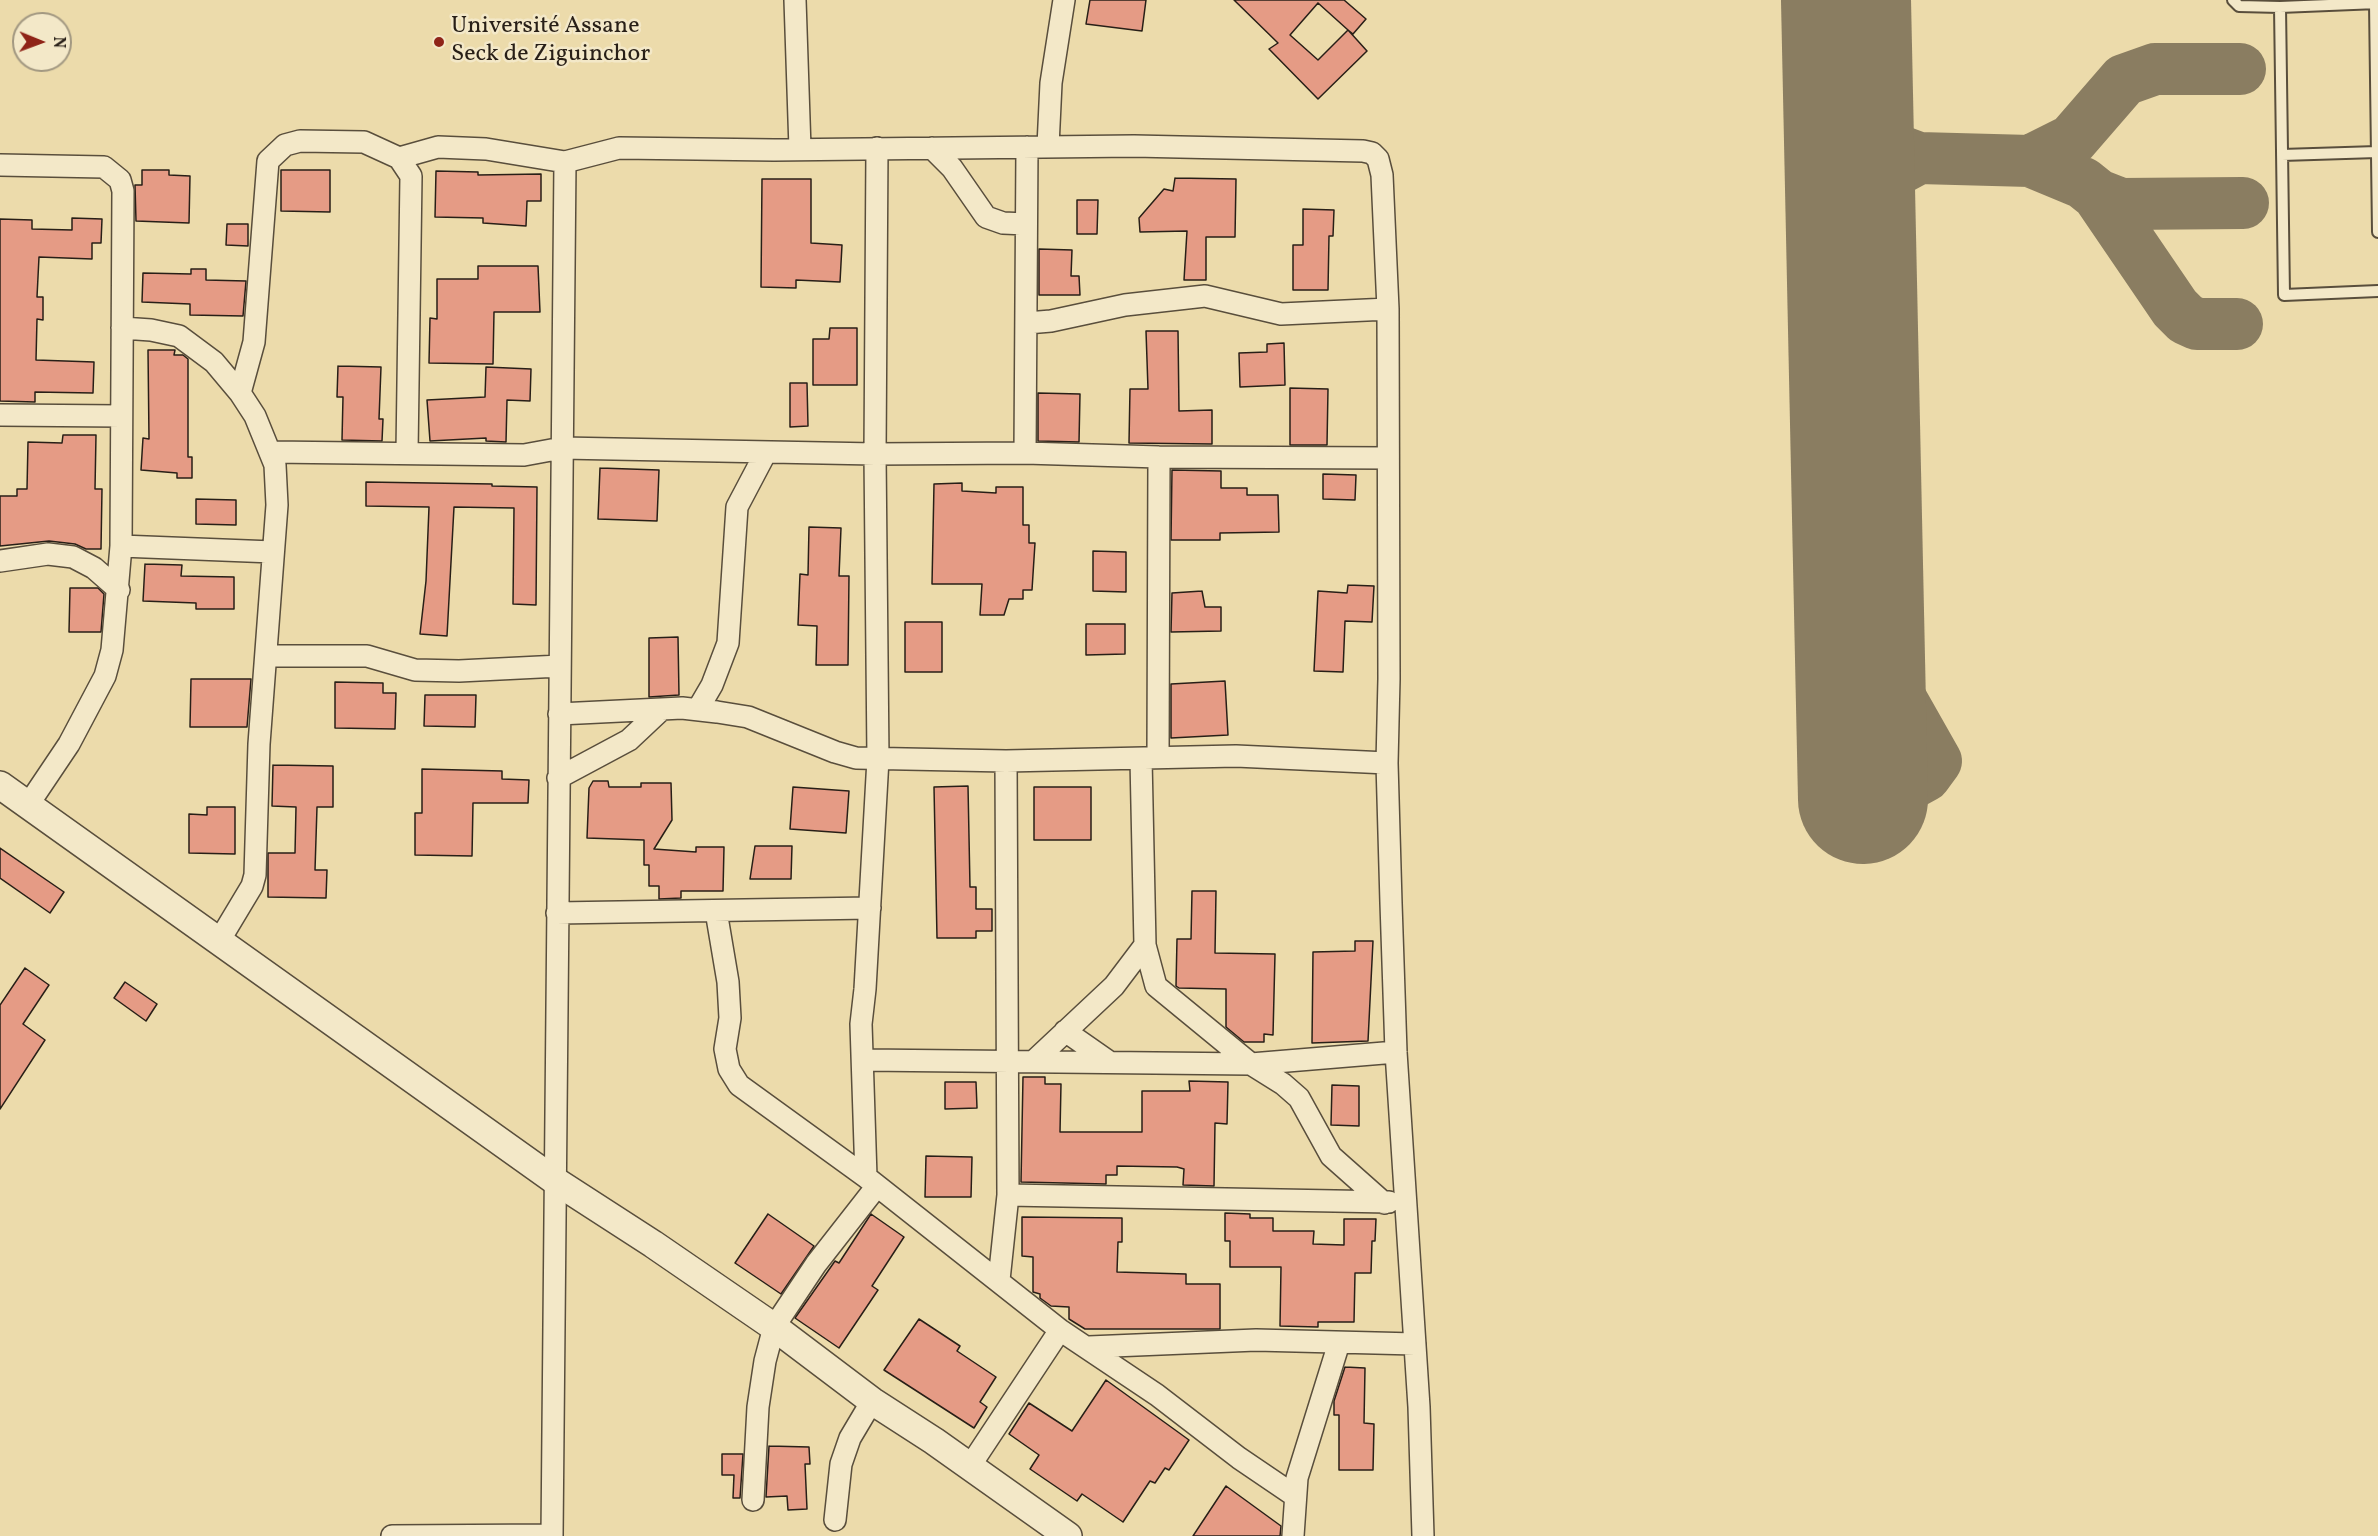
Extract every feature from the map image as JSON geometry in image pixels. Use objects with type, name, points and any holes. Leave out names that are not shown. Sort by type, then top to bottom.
[{"type":"street","points":[[795,0],[800,149]]},
{"type":"street","points":[[1025,453],[1026,224],[1038,147],[1052,82],[1064,0]]},
{"type":"street","points":[[240,393],[254,342],[268,161],[285,146],[300,141],[364,142],[399,158],[411,176],[407,452]]},
{"type":"street","points":[[399,158],[438,147],[486,149],[565,162],[619,148],[1038,147],[1304,149],[1372,153],[1378,159],[1382,175],[1388,309],[1389,679],[1387,762],[1396,1052],[1415,1344],[1423,1536]]},
{"type":"street","points":[[753,1500],[758,1407],[765,1361],[774,1327],[872,1182],[861,1024],[878,759],[875,454],[877,148]]},
{"type":"street","points":[[932,148],[952,168],[986,217],[1003,223],[1026,224]]},
{"type":"street","points":[[401,1536],[552,1536],[565,162]]},
{"type":"street","points":[[0,165],[104,167],[120,180],[123,191],[121,546],[119,590],[112,650],[105,676],[69,744],[28,805]]},
{"type":"street","points":[[1027,323],[1051,321],[1125,304],[1205,296],[1281,314],[1388,309]]},
{"type":"street","points":[[122,328],[151,330],[179,336],[195,346],[214,362],[240,393],[255,416],[271,452],[277,497],[259,744],[255,875],[252,886],[219,941]]},
{"type":"street","points":[[0,415],[121,416]]},
{"type":"street","points":[[271,452],[524,455],[562,448],[875,454],[1025,453],[1159,458],[1388,458]]},
{"type":"street","points":[[698,709],[712,685],[728,643],[737,507],[766,452]]},
{"type":"street","points":[[1159,458],[1145,945],[1156,986],[1251,1064],[1283,1084],[1299,1098],[1331,1156],[1383,1203]]},
{"type":"street","points":[[121,546],[273,552]]},
{"type":"street","points":[[0,561],[48,554],[74,556],[94,568],[119,590]]},
{"type":"street","points":[[266,656],[367,657],[415,670],[459,671],[560,666]]},
{"type":"street","points":[[559,714],[618,714],[662,709],[698,709],[748,717],[835,752],[856,758],[1006,760],[1236,756],[1387,762]]},
{"type":"street","points":[[558,778],[629,740],[662,709]]},
{"type":"street","points":[[999,1280],[1008,1195],[1006,760]]},
{"type":"street","points":[[0,785],[554,1180],[774,1327],[872,1401],[970,1466],[1068,1536]]},
{"type":"street","points":[[557,914],[870,908]]},
{"type":"street","points":[[716,911],[728,982],[730,1018],[725,1049],[729,1069],[739,1085],[872,1182],[1060,1329],[1089,1347],[1295,1496]]},
{"type":"street","points":[[1034,1061],[1114,986],[1145,945]]},
{"type":"street","points":[[1114,986],[1156,986]]},
{"type":"street","points":[[1065,1031],[1108,1061]]},
{"type":"street","points":[[864,1060],[1251,1064],[1396,1052]]},
{"type":"street","points":[[1008,1195],[1407,1202]]},
{"type":"street","points":[[970,1466],[1060,1329]]},
{"type":"street","points":[[1089,1347],[1256,1340],[1415,1344]]},
{"type":"street","points":[[1293,1536],[1295,1496],[1303,1456],[1339,1342]]},
{"type":"street","points":[[835,1520],[841,1464],[850,1438],[872,1401]]},
{"type":"lane","points":[[2233,0],[2239,6],[2280,7],[2377,3],[2378,232]]},
{"type":"lane","points":[[2280,7],[2284,295],[2378,291]]},
{"type":"lane","points":[[2282,154],[2377,152]]},
{"type":"building","points":[[1090,0],[1146,0],[1142,31],[1086,24]]},
{"type":"building","points":[[1234,0],[1344,0],[1366,19],[1353,34],[1348,30],[1367,51],[1318,99],[1269,49],[1278,43]],"holes":[[[1318,3],[1348,30],[1318,60],[1290,35]]]},
{"type":"building","points":[[142,170],[169,170],[169,175],[190,176],[189,223],[136,221],[135,185],[142,185]]},
{"type":"building","points":[[281,170],[330,170],[330,212],[281,211]]},
{"type":"building","points":[[436,171],[478,172],[478,175],[541,174],[541,201],[527,201],[526,226],[483,223],[483,218],[435,217]]},
{"type":"building","points":[[1175,178],[1236,179],[1235,237],[1206,237],[1206,280],[1184,280],[1187,231],[1140,232],[1139,218],[1164,189],[1173,191]]},
{"type":"building","points":[[762,179],[811,179],[811,243],[842,245],[840,282],[796,280],[796,288],[761,287]]},
{"type":"building","points":[[1077,200],[1098,200],[1097,234],[1077,234]]},
{"type":"building","points":[[1303,209],[1334,210],[1333,236],[1329,236],[1328,290],[1293,290],[1293,245],[1303,245]]},
{"type":"building","points":[[72,218],[102,219],[101,243],[92,243],[92,259],[39,257],[37,297],[43,297],[43,320],[37,319],[36,360],[94,362],[93,393],[35,392],[35,402],[0,401],[0,219],[32,220],[32,229],[72,230]]},
{"type":"building","points":[[227,224],[248,224],[248,246],[226,245]]},
{"type":"building","points":[[1039,249],[1072,250],[1071,276],[1079,276],[1080,295],[1039,295]]},
{"type":"building","points":[[478,266],[538,266],[540,312],[494,312],[493,364],[429,363],[430,318],[437,319],[437,279],[478,279]]},
{"type":"building","points":[[191,269],[206,269],[206,280],[246,281],[243,316],[190,315],[190,304],[142,302],[143,273],[191,274]]},
{"type":"building","points":[[830,328],[857,328],[857,385],[813,385],[813,339],[829,339]]},
{"type":"building","points":[[1146,331],[1178,331],[1179,411],[1212,410],[1212,444],[1129,443],[1130,389],[1148,389]]},
{"type":"building","points":[[1284,343],[1285,385],[1240,387],[1239,353],[1267,352],[1267,344]]},
{"type":"building","points":[[148,350],[175,350],[174,355],[183,355],[188,359],[188,457],[192,457],[192,478],[177,478],[177,473],[141,470],[143,438],[149,439]]},
{"type":"building","points":[[338,366],[381,367],[379,419],[383,419],[382,441],[342,440],[343,397],[337,397]]},
{"type":"building","points":[[486,367],[531,369],[530,401],[507,400],[506,442],[486,441],[486,438],[430,441],[427,400],[485,397]]},
{"type":"building","points":[[790,383],[807,383],[808,426],[790,427]]},
{"type":"building","points":[[1290,388],[1328,389],[1327,445],[1290,445]]},
{"type":"building","points":[[1038,393],[1080,394],[1079,442],[1038,441]]},
{"type":"building","points":[[63,435],[96,435],[95,489],[102,489],[101,549],[86,549],[75,544],[49,541],[0,546],[0,496],[17,496],[17,489],[27,489],[28,442],[62,443]]},
{"type":"building","points":[[600,468],[659,470],[657,521],[598,519]]},
{"type":"building","points":[[1172,470],[1221,471],[1221,488],[1247,488],[1247,495],[1278,495],[1279,532],[1220,533],[1220,540],[1171,540]]},
{"type":"building","points":[[1323,474],[1356,475],[1355,500],[1323,499]]},
{"type":"building","points":[[366,482],[537,487],[536,605],[513,604],[514,508],[454,507],[447,636],[420,634],[426,581],[429,507],[366,506]]},
{"type":"building","points":[[962,483],[962,491],[996,493],[996,487],[1023,487],[1023,525],[1029,525],[1029,543],[1035,543],[1032,590],[1023,590],[1023,599],[1009,599],[1004,615],[980,615],[982,584],[932,584],[934,484]]},
{"type":"building","points":[[196,499],[236,500],[236,525],[196,524]]},
{"type":"building","points":[[809,527],[841,528],[839,576],[849,576],[848,665],[816,665],[817,626],[798,625],[800,574],[808,575]]},
{"type":"building","points":[[1093,551],[1126,552],[1126,592],[1093,591]]},
{"type":"building","points":[[145,564],[182,565],[181,576],[234,577],[234,609],[196,609],[196,603],[143,601]]},
{"type":"building","points":[[1348,585],[1374,586],[1372,622],[1345,621],[1343,672],[1314,671],[1318,591],[1347,593]]},
{"type":"building","points":[[70,588],[98,588],[104,594],[101,632],[69,632]]},
{"type":"building","points":[[1202,591],[1205,607],[1221,607],[1221,631],[1171,632],[1172,593]]},
{"type":"building","points":[[905,622],[942,622],[942,672],[905,672]]},
{"type":"building","points":[[1086,624],[1125,624],[1125,654],[1086,655]]},
{"type":"building","points":[[678,637],[679,695],[649,697],[649,638]]},
{"type":"building","points":[[191,679],[251,679],[247,727],[190,727]]},
{"type":"building","points":[[1225,681],[1228,735],[1171,738],[1171,684]]},
{"type":"building","points":[[335,682],[383,683],[383,693],[396,693],[395,729],[335,728]]},
{"type":"building","points":[[425,695],[476,695],[475,727],[424,726]]},
{"type":"building","points":[[273,765],[333,766],[333,807],[317,807],[315,870],[327,870],[326,898],[268,897],[268,853],[295,853],[296,807],[272,806]]},
{"type":"building","points":[[422,769],[502,771],[502,779],[529,780],[528,803],[473,803],[472,856],[415,855],[415,813],[422,813]]},
{"type":"building","points":[[593,781],[608,781],[609,787],[641,787],[641,783],[671,783],[672,820],[654,849],[696,852],[696,847],[724,847],[723,891],[681,891],[681,898],[659,899],[659,886],[649,886],[649,865],[644,865],[644,840],[587,838],[589,788]]},
{"type":"building","points":[[968,786],[970,887],[976,887],[976,909],[992,909],[992,931],[976,931],[976,938],[937,938],[934,787]]},
{"type":"building","points":[[793,787],[849,791],[846,833],[790,829]]},
{"type":"building","points":[[1034,787],[1091,787],[1091,840],[1034,840]]},
{"type":"building","points":[[207,807],[235,807],[235,854],[189,853],[189,814],[207,815]]},
{"type":"building","points":[[755,846],[792,846],[791,879],[750,879]]},
{"type":"building","points":[[0,848],[64,892],[50,913],[0,878]]},
{"type":"building","points":[[1192,891],[1216,891],[1215,953],[1275,954],[1273,1035],[1264,1034],[1264,1042],[1244,1042],[1226,1027],[1226,989],[1179,988],[1176,986],[1177,939],[1191,939]]},
{"type":"building","points":[[1355,941],[1373,941],[1368,1041],[1312,1043],[1313,952],[1355,951]]},
{"type":"building","points":[[25,968],[49,985],[23,1024],[45,1040],[0,1109],[0,1005]]},
{"type":"building","points":[[125,982],[157,1004],[146,1021],[114,998]]},
{"type":"building","points":[[1023,1077],[1045,1077],[1045,1084],[1061,1084],[1060,1132],[1142,1132],[1142,1091],[1190,1091],[1189,1081],[1228,1082],[1227,1124],[1215,1123],[1214,1186],[1183,1185],[1184,1169],[1177,1167],[1117,1166],[1117,1175],[1106,1175],[1106,1184],[1021,1182]]},
{"type":"building","points":[[945,1082],[976,1082],[977,1108],[945,1109]]},
{"type":"building","points":[[1332,1085],[1359,1086],[1359,1126],[1331,1125]]},
{"type":"building","points":[[926,1156],[972,1157],[971,1197],[925,1197]]},
{"type":"building","points":[[1225,1213],[1250,1214],[1250,1218],[1273,1218],[1273,1231],[1314,1231],[1313,1244],[1344,1245],[1344,1219],[1376,1219],[1375,1241],[1372,1241],[1371,1273],[1355,1273],[1354,1322],[1318,1322],[1318,1327],[1280,1326],[1281,1267],[1230,1267],[1230,1241],[1225,1241]]},
{"type":"building","points":[[768,1214],[814,1246],[781,1294],[735,1263]]},
{"type":"building","points":[[871,1214],[904,1237],[872,1286],[878,1290],[839,1348],[795,1318],[835,1261],[839,1263]]},
{"type":"building","points":[[1022,1217],[1122,1218],[1122,1242],[1118,1242],[1117,1272],[1186,1274],[1186,1284],[1220,1284],[1220,1329],[1085,1329],[1069,1319],[1069,1307],[1051,1306],[1040,1298],[1040,1294],[1033,1292],[1033,1257],[1022,1256]]},
{"type":"building","points":[[919,1319],[960,1346],[957,1351],[996,1377],[980,1402],[987,1407],[974,1428],[884,1370]]},
{"type":"building","points":[[1345,1367],[1365,1368],[1364,1423],[1374,1424],[1373,1470],[1339,1470],[1339,1415],[1334,1415],[1334,1401]]},
{"type":"building","points":[[1106,1380],[1189,1440],[1169,1470],[1165,1468],[1155,1483],[1150,1481],[1123,1522],[1082,1494],[1077,1501],[1030,1469],[1039,1455],[1009,1434],[1029,1403],[1072,1431]]},
{"type":"building","points":[[769,1446],[809,1447],[810,1464],[805,1464],[807,1509],[788,1510],[787,1496],[766,1497]]},
{"type":"building","points":[[722,1454],[743,1454],[740,1498],[733,1498],[734,1475],[722,1475]]},
{"type":"building","points":[[1226,1486],[1281,1526],[1280,1536],[1193,1536]]},
{"type":"taxiway","points":[[2030,161],[2072,140],[2124,80],[2155,69],[2240,69]]},
{"type":"taxiway","points":[[1848,96],[1867,130],[1884,145],[1919,158],[2030,161],[2083,183],[2098,195],[2175,308],[2186,319],[2197,324],[2237,324]]},
{"type":"taxiway","points":[[1851,233],[1861,202],[1878,180],[1919,158]]},
{"type":"taxiway","points":[[2098,195],[2121,204],[2243,203]]},
{"type":"taxiway","points":[[1859,625],[1936,761],[1925,776],[1905,787],[1884,789],[1862,782],[1846,769],[1838,748],[1836,723],[1860,682]]},
{"type":"runway","points":[[1846,0],[1863,799]]},
{"type":"place","name":"Université Assane Seck de Ziguinchor","points":[[439,42]]}]
